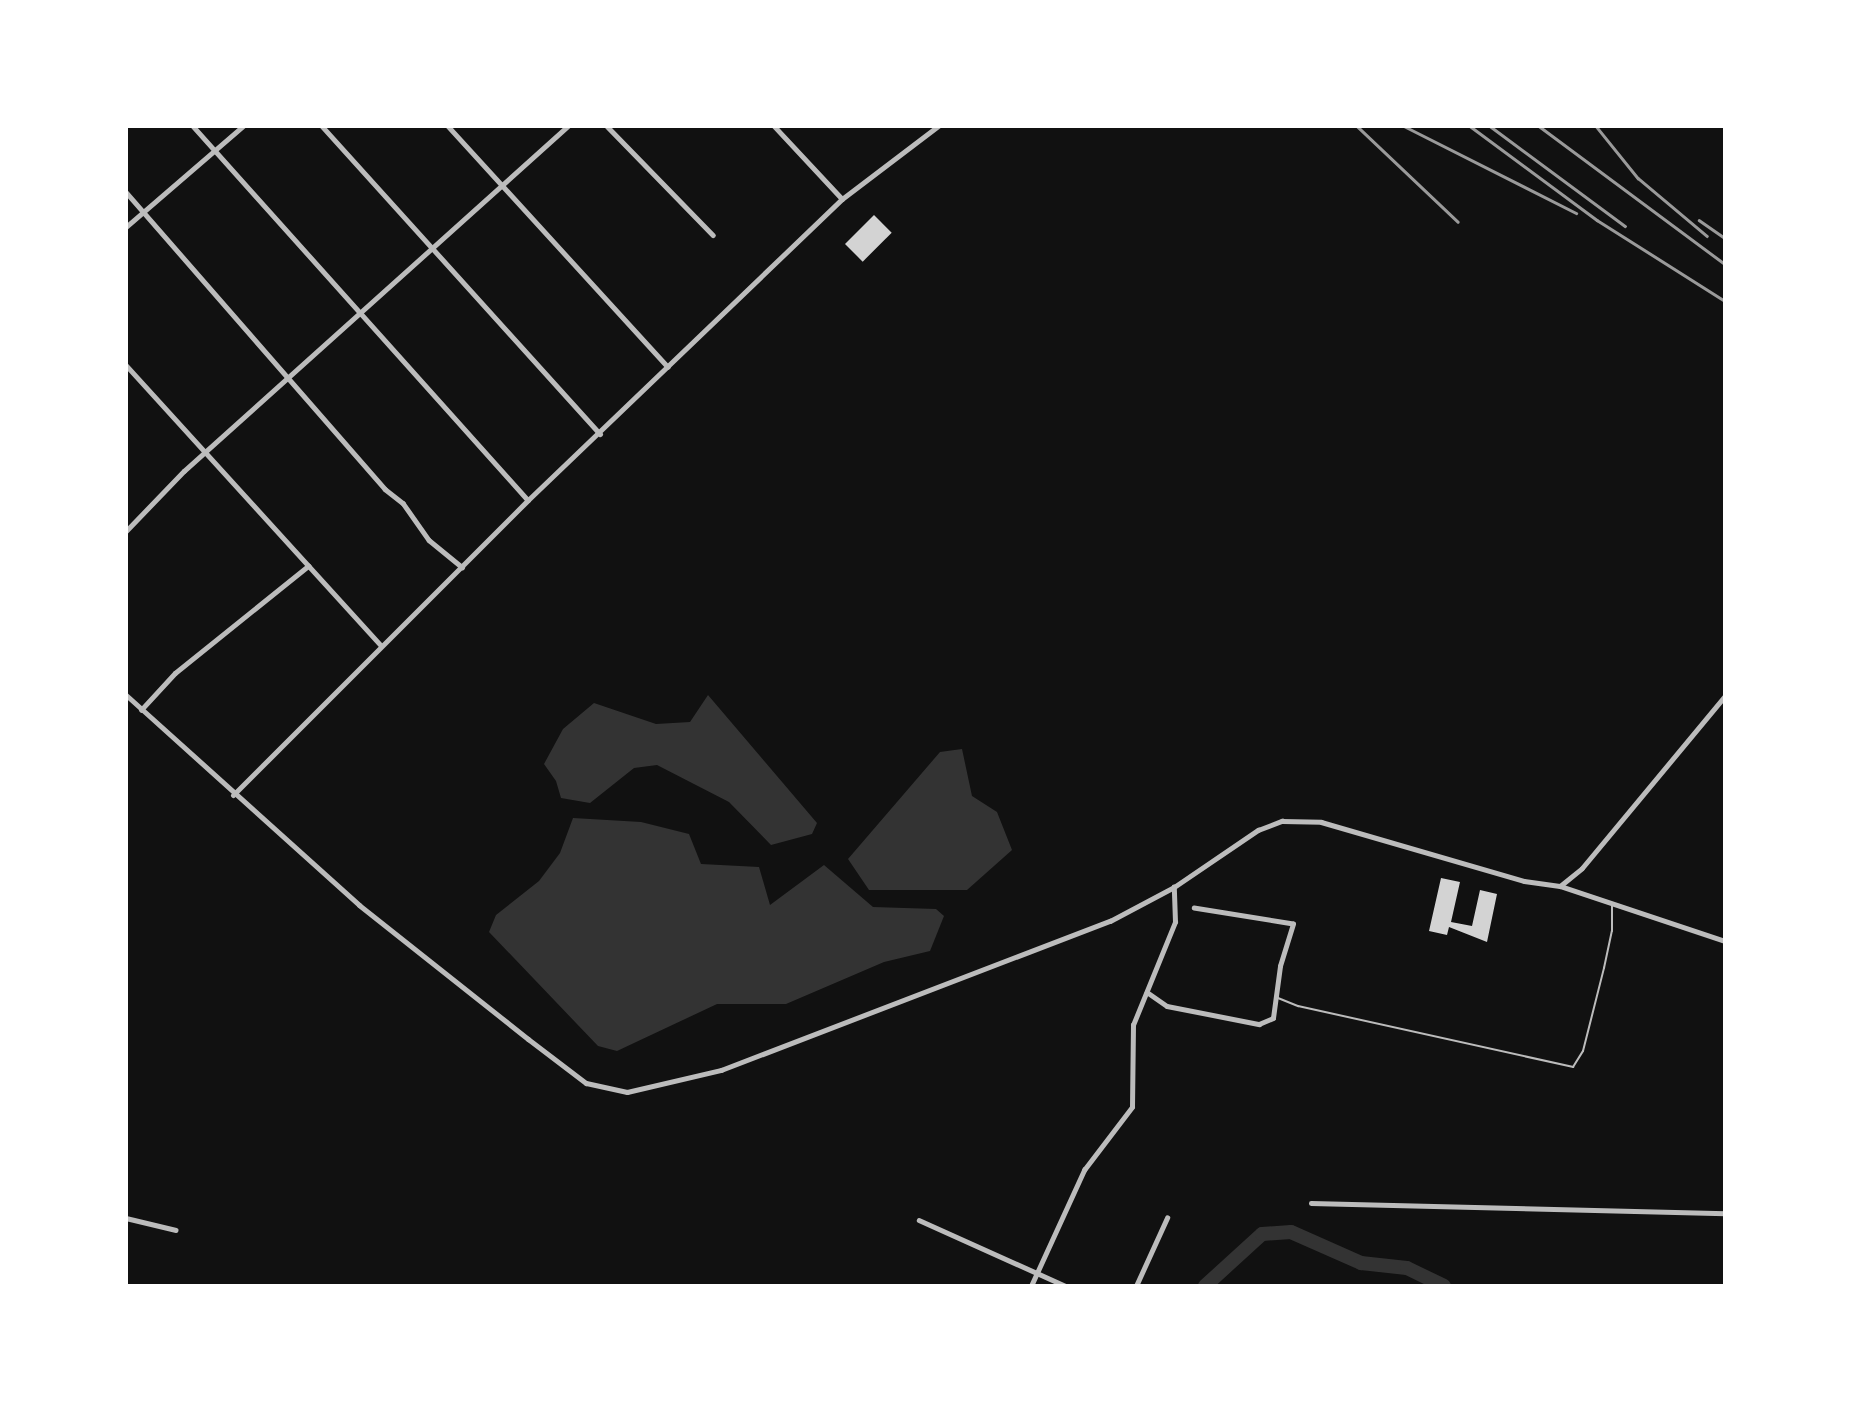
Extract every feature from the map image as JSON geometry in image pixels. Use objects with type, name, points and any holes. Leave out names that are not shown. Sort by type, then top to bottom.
[{"type":"street","points":[[193,126],[528,500]]},
{"type":"street","points":[[126,227],[243,126]]},
{"type":"street","points":[[322,126],[434,249],[569,405],[600,434]]},
{"type":"street","points":[[447,126],[668,367]]},
{"type":"street","points":[[126,531],[287,377],[434,249],[568,126]]},
{"type":"street","points":[[607,126],[713,235]]},
{"type":"street","points":[[774,126],[842,199]]},
{"type":"street","points":[[233,795],[528,500],[600,434],[842,199],[938,126]]},
{"type":"street","points":[[126,192],[287,377],[325,415],[385,489],[403,503],[429,540],[461,567]]},
{"type":"street","points":[[126,365],[381,645]]},
{"type":"street","points":[[140,711],[175,673],[308,566]]},
{"type":"street","points":[[126,695],[140,711],[233,795],[359,905],[564,1067],[599,1088],[640,1091],[714,1073],[1063,940],[1174,887],[1258,830],[1298,819],[1524,881],[1560,886],[1725,942]]},
{"type":"street","points":[[1560,886],[1574,877],[1725,696]]},
{"type":"street","points":[[1031,1286],[1084,1170],[1132,1107],[1131,1038],[1175,922],[1174,887]]},
{"type":"street","points":[[1147,992],[1167,1006],[1259,1024],[1273,1018],[1293,924],[1194,908]]},
{"type":"street","points":[[1311,1203],[1725,1213]]},
{"type":"street","points":[[126,1218],[176,1230]]},
{"type":"street","points":[[1136,1286],[1167,1218]]},
{"type":"street","points":[[919,1220],[1066,1286]]},
{"type":"lane","points":[[1276,997],[1298,1006],[1573,1067],[1583,1051],[1604,968],[1612,931],[1612,905]]},
{"type":"shaded area","points":[[708,695],[817,823],[812,834],[771,845],[729,802],[657,765],[634,768],[590,803],[561,798],[556,781],[544,764],[563,729],[594,703],[656,724],[690,722]]},
{"type":"shaded area","points":[[962,749],[972,796],[997,812],[1012,850],[967,890],[869,890],[848,859],[940,752]]},
{"type":"shaded area","points":[[573,818],[641,822],[689,834],[701,864],[759,867],[770,905],[824,865],[873,907],[936,909],[944,916],[930,951],[884,962],[786,1004],[717,1004],[617,1051],[598,1046],[489,932],[496,915],[539,881],[560,853]]},
{"type":"building","points":[[874,215],[892,233],[863,262],[845,244]]},
{"type":"building","points":[[1441,878],[1460,882],[1451,922],[1472,926],[1480,890],[1497,894],[1487,942],[1449,927],[1447,935],[1429,931]]},
{"type":"waterway","points":[[1205,1286],[1262,1234],[1291,1232],[1361,1263],[1407,1268],[1444,1286]]},
{"type":"railway","points":[[1357,126],[1458,222]]},
{"type":"railway","points":[[1404,126],[1576,213]]},
{"type":"railway","points":[[1470,126],[1597,220],[1725,301]]},
{"type":"railway","points":[[1490,126],[1625,226]]},
{"type":"railway","points":[[1539,126],[1725,264]]},
{"type":"railway","points":[[1596,126],[1638,178],[1707,236]]},
{"type":"railway","points":[[1699,220],[1725,238]]}]
